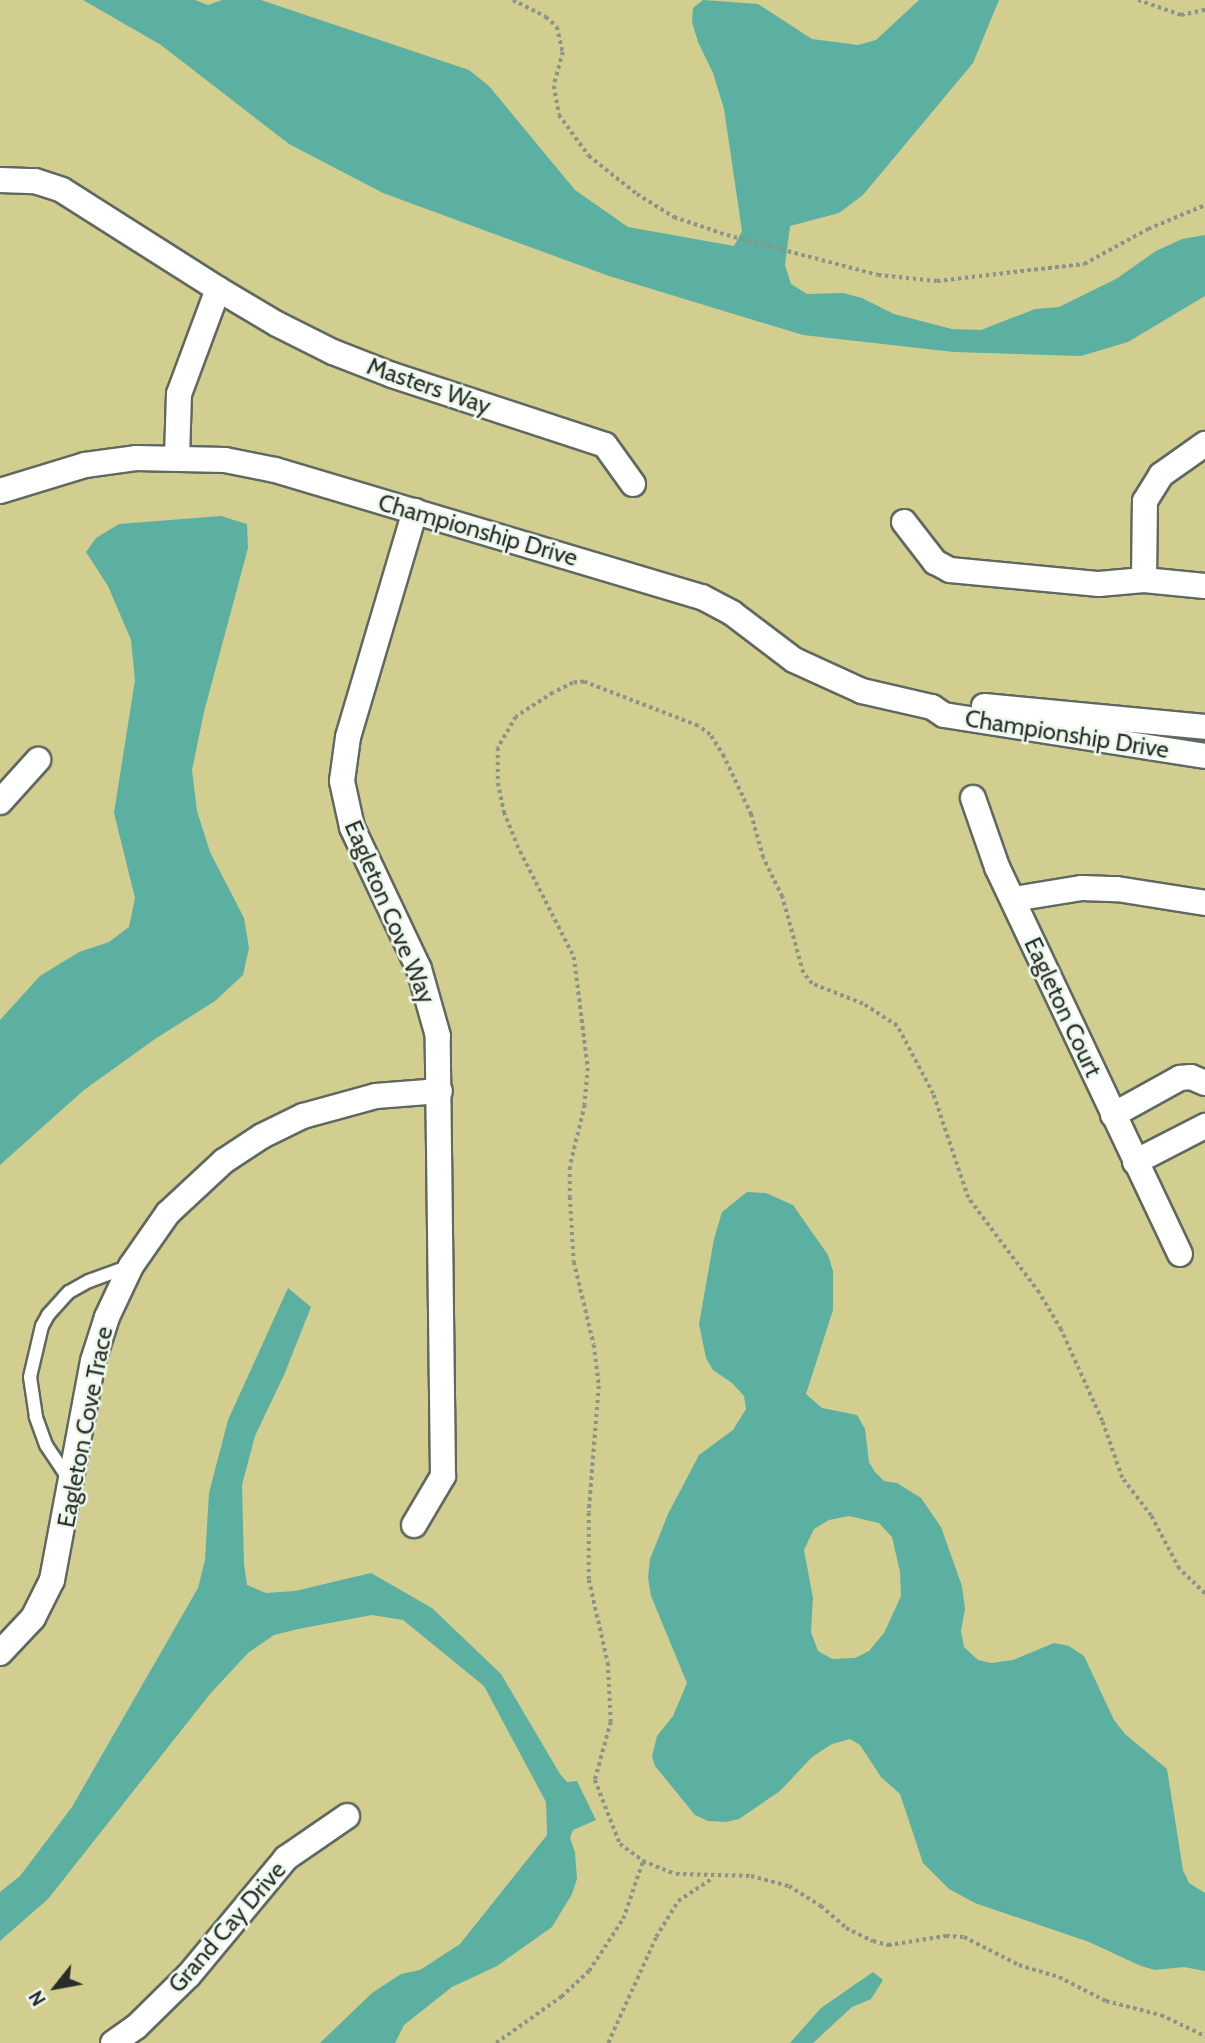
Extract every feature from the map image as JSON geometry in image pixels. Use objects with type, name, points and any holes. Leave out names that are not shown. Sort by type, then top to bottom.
[{"type":"street","name":"Masters Way","points":[[0,180],[35,181],[62,190],[218,289],[333,352],[392,375],[605,445],[633,484]]},
{"type":"street","points":[[177,457],[179,394],[218,289]]},
{"type":"street","points":[[1144,580],[1146,501],[1161,475],[1205,444]]},
{"type":"street","name":"Championship Drive","points":[[0,491],[85,465],[177,457],[225,460],[275,470],[702,597],[732,613],[794,660],[862,691],[932,707],[944,715],[1205,756]]},
{"type":"street","name":"Eagleton Cove Way","points":[[414,1525],[443,1476],[438,1036],[419,969],[352,827],[342,780],[348,737],[415,511]]},
{"type":"street","points":[[904,522],[935,562],[950,570],[1099,584],[1144,580],[1205,586]]},
{"type":"street","name":"Championship Drive","points":[[932,707],[943,702],[1205,727]]},
{"type":"street","points":[[0,802],[38,760]]},
{"type":"street","name":"Eagleton Court","points":[[973,799],[997,867],[1180,1254]]},
{"type":"street","points":[[1014,899],[1082,888],[1117,889],[1205,903]]},
{"type":"street","points":[[1113,1115],[1180,1078],[1191,1077],[1205,1083]]},
{"type":"street","name":"Eagleton Cove Trace","points":[[0,1653],[33,1618],[52,1580],[93,1361],[107,1317],[131,1266],[169,1213],[189,1191],[224,1161],[262,1136],[303,1116],[376,1096],[440,1091]]},
{"type":"street","points":[[1135,1162],[1205,1126]]},
{"type":"street","name":"Grand Cay Drive","points":[[113,2043],[136,2026],[189,1975],[285,1858],[347,1816]]},
{"type":"lane","points":[[72,1484],[46,1445],[36,1417],[30,1377],[34,1353],[48,1315],[69,1292],[89,1281],[131,1266]]},
{"type":"path","points":[[513,0],[546,17],[557,27],[563,52],[554,86],[559,115],[589,156],[637,194],[674,217],[727,235],[878,275],[937,281],[1084,264],[1149,229],[1205,205]]},
{"type":"path","points":[[1138,0],[1181,15],[1205,10]]},
{"type":"path","points":[[1205,1594],[1179,1569],[1151,1516],[1122,1478],[1102,1421],[1061,1330],[1039,1293],[968,1198],[929,1084],[897,1026],[863,1004],[812,984],[803,973],[782,897],[763,858],[751,816],[718,746],[698,726],[596,684],[573,683],[516,717],[498,748],[497,766],[504,811],[534,881],[574,957],[588,1068],[585,1105],[570,1167],[570,1189],[574,1262],[597,1367],[589,1513],[589,1580],[611,1688],[611,1722],[595,1780],[620,1844],[643,1861],[676,1874],[751,1876],[789,1886],[811,1899],[846,1928],[881,1943],[964,1937],[1019,1965],[1059,1977],[1106,2001],[1161,2015],[1205,2036]]},
{"type":"path","points":[[496,2043],[561,1997],[589,1971],[623,1919],[643,1861]]},
{"type":"path","points":[[608,2043],[656,1937],[678,1901],[698,1885],[715,1877]]},
{"type":"shaded area","points":[[0,0],[1205,0],[1205,2043],[0,2043]]},
{"type":"water","points":[[83,0],[195,0],[208,5],[222,0],[261,0],[469,70],[489,86],[575,190],[628,227],[734,246],[742,231],[724,109],[713,73],[698,42],[692,22],[693,8],[703,0],[758,4],[812,39],[858,45],[876,40],[919,0],[999,0],[973,63],[863,195],[839,213],[790,226],[785,265],[791,284],[807,294],[843,293],[862,298],[894,314],[952,329],[981,330],[1035,309],[1059,307],[1116,279],[1156,251],[1182,239],[1205,235],[1205,296],[1128,342],[1081,356],[954,352],[803,335],[609,276],[383,193],[289,144],[161,45]]},
{"type":"water","points":[[221,516],[247,524],[248,548],[204,712],[192,770],[197,811],[210,852],[244,918],[249,948],[243,975],[215,1001],[155,1039],[84,1090],[0,1165],[0,1020],[40,976],[79,952],[109,942],[129,927],[135,898],[114,813],[135,680],[131,640],[108,586],[86,552],[96,538],[119,524]]},
{"type":"water","points":[[747,1192],[766,1193],[793,1205],[828,1255],[833,1271],[833,1310],[806,1394],[822,1408],[857,1415],[865,1429],[869,1462],[875,1472],[884,1481],[897,1483],[921,1498],[941,1527],[962,1586],[965,1609],[961,1631],[964,1647],[978,1660],[991,1663],[1013,1660],[1054,1643],[1069,1646],[1084,1656],[1114,1720],[1125,1734],[1167,1769],[1183,1870],[1189,1883],[1205,1893],[1205,1971],[1184,1967],[1155,1970],[1141,1966],[1089,1942],[975,1903],[949,1889],[923,1863],[900,1794],[881,1777],[860,1745],[850,1739],[832,1744],[812,1757],[780,1791],[739,1819],[726,1822],[708,1821],[695,1815],[655,1766],[652,1756],[657,1736],[673,1716],[687,1683],[651,1596],[648,1578],[650,1559],[668,1514],[699,1455],[733,1430],[746,1409],[744,1396],[732,1383],[713,1370],[706,1358],[699,1324],[714,1239],[722,1212]],"holes":[[[849,1516],[879,1523],[892,1537],[900,1572],[901,1596],[884,1633],[869,1651],[855,1658],[832,1659],[818,1651],[811,1632],[813,1598],[804,1550],[814,1529],[829,1520]]]},
{"type":"water","points":[[288,1288],[311,1307],[284,1375],[255,1436],[242,1485],[247,1585],[266,1593],[295,1591],[371,1573],[432,1608],[501,1674],[560,1774],[567,1782],[577,1781],[596,1820],[573,1830],[570,1838],[575,1852],[577,1879],[572,1894],[552,1927],[497,1966],[452,1987],[404,2025],[395,2043],[320,2043],[372,1993],[401,1974],[420,1970],[460,1944],[547,1835],[546,1802],[484,1686],[403,1620],[372,1615],[298,1629],[274,1635],[248,1653],[210,1694],[48,1899],[0,1941],[0,1892],[20,1876],[72,1807],[198,1588],[205,1560],[209,1493],[228,1420]]},
{"type":"water","points":[[873,1972],[883,1980],[871,1999],[852,2007],[813,2043],[790,2043],[821,2008]]}]
